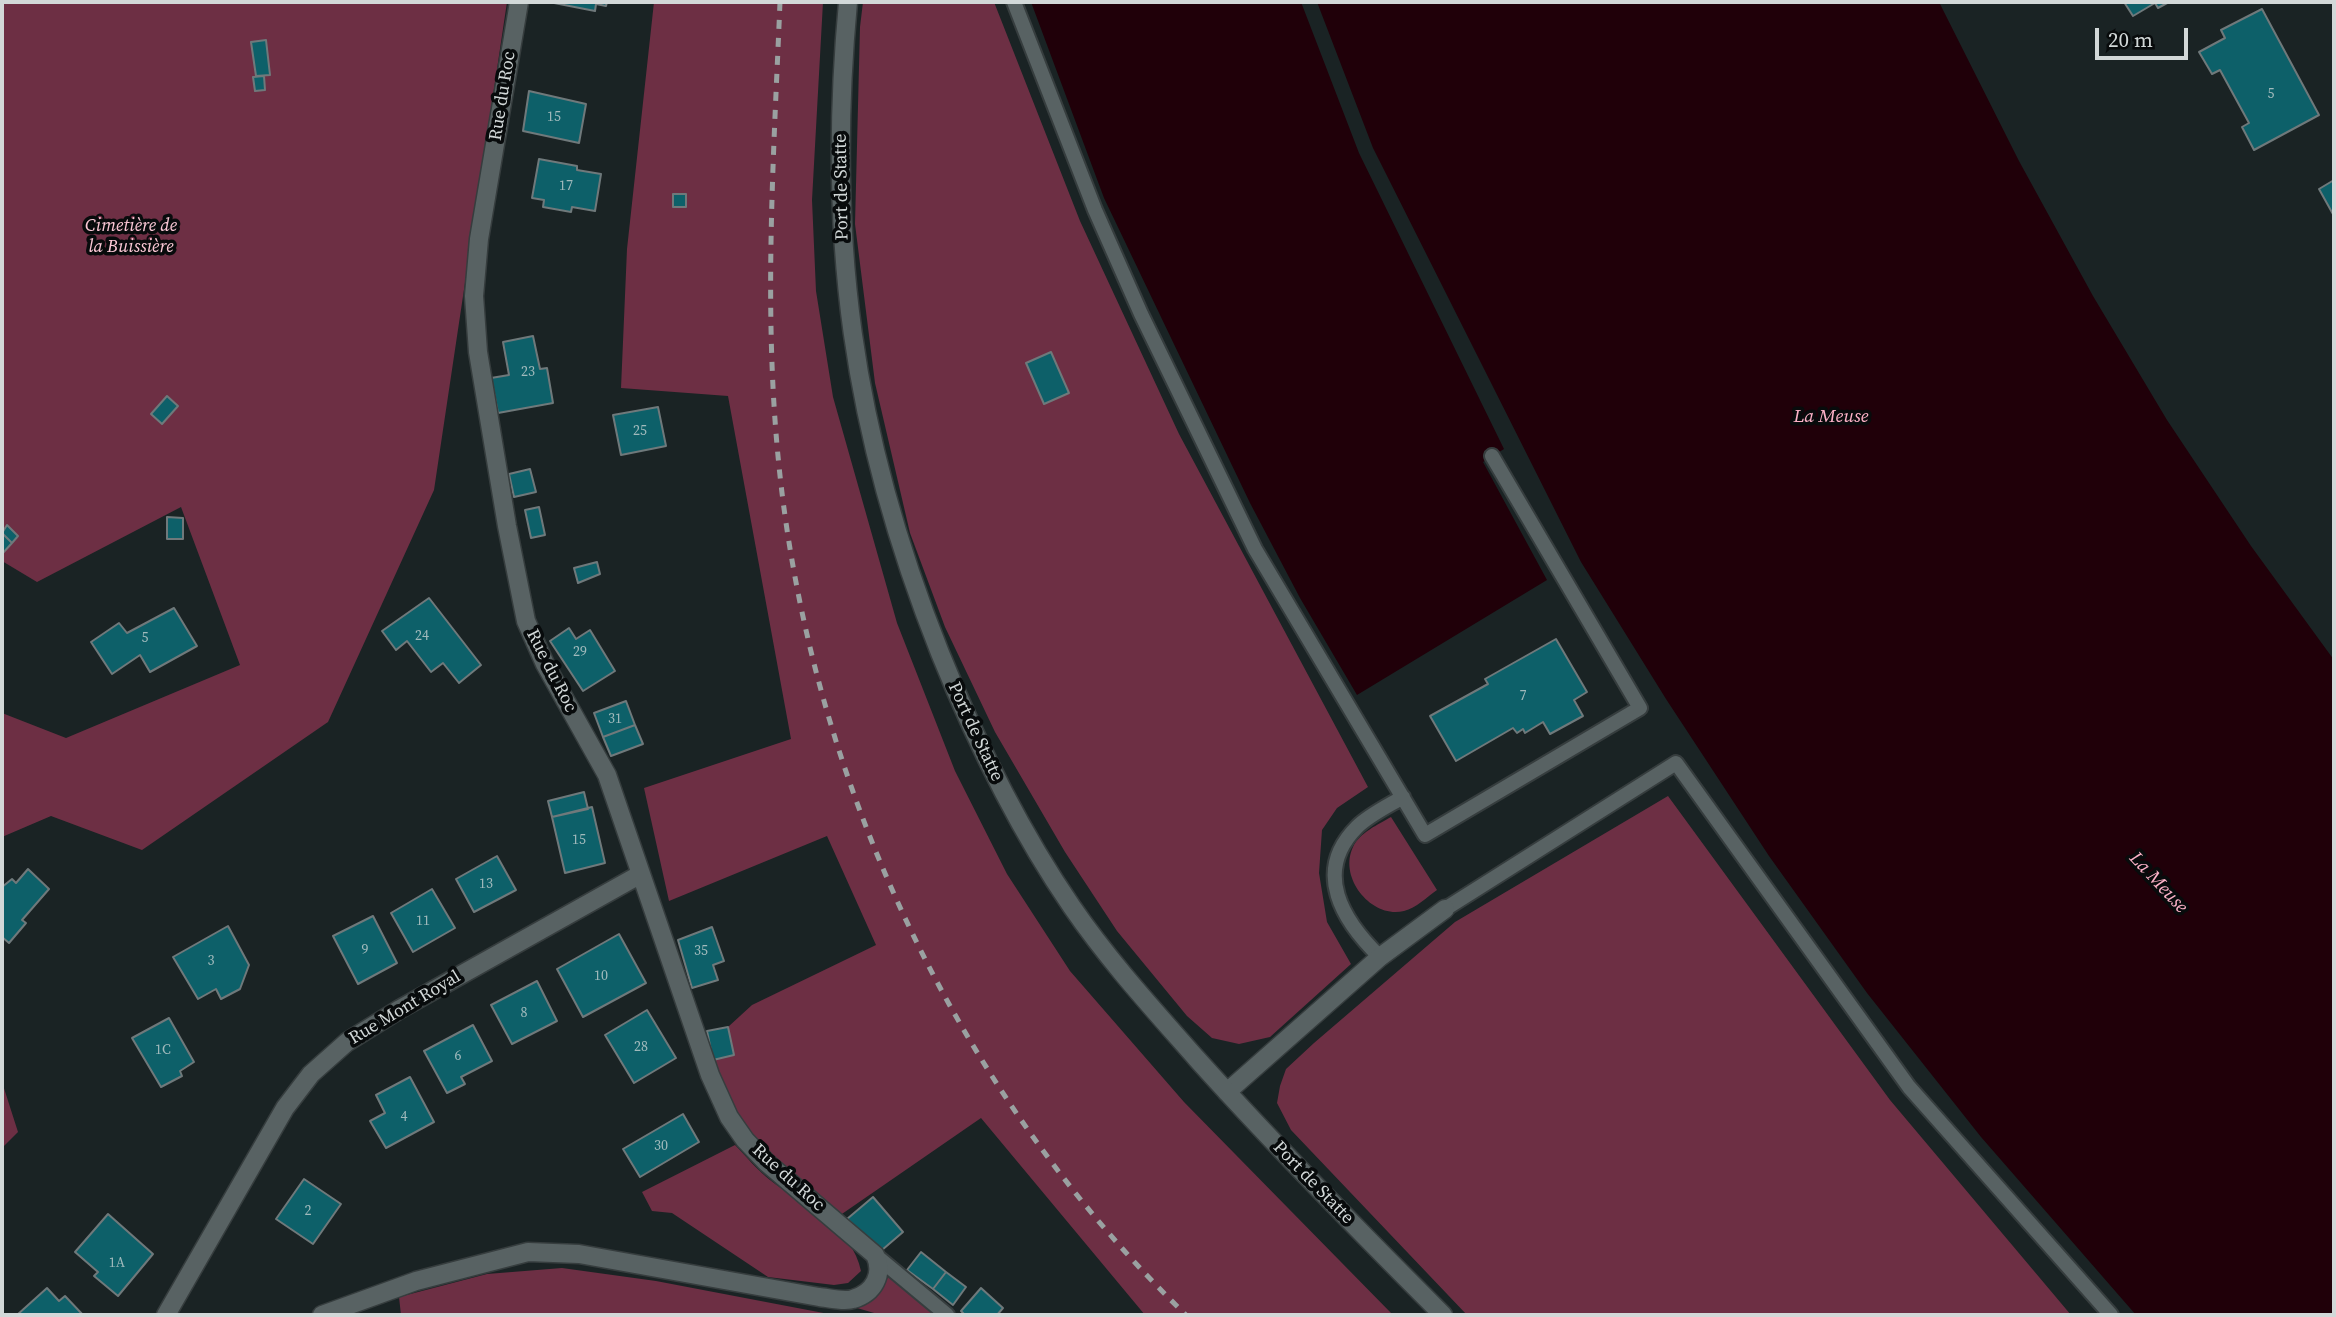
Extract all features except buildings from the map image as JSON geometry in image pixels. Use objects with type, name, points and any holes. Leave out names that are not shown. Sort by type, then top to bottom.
[{"type":"street","name":"Rue du Roc","points":[[519,2],[479,239],[474,296],[478,352],[526,621],[545,664],[607,775],[710,1075],[729,1117],[767,1163],[875,1255]]},
{"type":"street","name":"Port de Statte","points":[[848,2],[843,59],[839,180],[845,286],[860,393],[882,487],[911,581],[975,741],[1027,836],[1081,919],[1146,1002],[1227,1092],[1443,1315]]},
{"type":"street","name":"Rue Mont Royal","points":[[166,1315],[285,1108],[311,1074],[347,1042],[641,874]]},
{"type":"street","points":[[1227,1092],[1380,957],[1445,909]]},
{"type":"street","points":[[322,1315],[416,1281],[528,1252],[579,1254],[819,1297],[852,1300],[869,1291],[878,1278],[879,1264],[875,1255]]},
{"type":"lane","points":[[1014,2],[1095,210],[1141,314],[1255,549],[1425,835],[1640,708],[1492,456]]},
{"type":"lane","points":[[1445,909],[1676,763],[1909,1087],[2111,1315]]},
{"type":"lane","points":[[1380,957],[1356,933],[1340,907],[1336,878],[1340,849],[1358,825],[1403,797]]},
{"type":"lane","name":"Rue du Roc","points":[[875,1255],[947,1315]]},
{"type":"green space","name":"Cimetière de la Buissière","points":[[2,2],[507,2],[434,490],[328,722],[142,850],[51,816],[2,837],[2,713],[66,738],[240,665],[181,507],[37,582],[2,561]]},
{"type":"green space","points":[[654,2],[823,2],[812,200],[816,291],[833,397],[897,623],[955,771],[1007,874],[1070,971],[1184,1102],[1393,1315],[1145,1315],[981,1118],[839,1216],[745,1140],[713,1060],[734,1055],[728,1027],[752,1005],[876,945],[827,836],[669,901],[644,788],[791,739],[728,396],[621,388],[627,249]]},
{"type":"green space","points":[[863,2],[994,2],[1080,221],[1179,434],[1368,787],[1337,808],[1322,830],[1319,873],[1327,922],[1351,964],[1270,1037],[1239,1044],[1212,1038],[1187,1016],[1117,931],[1065,852],[995,732],[945,627],[910,533],[875,383],[855,224]]},
{"type":"green space","points":[[1668,796],[1890,1100],[2071,1315],[1467,1315],[1291,1130],[1277,1103],[1280,1086],[1286,1069],[1314,1043],[1455,922]]},
{"type":"green space","points":[[1391,817],[1437,890],[1408,910],[1392,912],[1380,909],[1361,894],[1350,871],[1350,859],[1356,842],[1370,829]]},
{"type":"green space","points":[[2,1082],[18,1132],[2,1148]]},
{"type":"green space","points":[[735,1145],[765,1176],[824,1219],[848,1242],[861,1271],[848,1283],[834,1285],[768,1277],[672,1213],[652,1211],[642,1192]]},
{"type":"green space","points":[[562,1268],[656,1281],[834,1315],[401,1315],[399,1297],[487,1274]]},
{"type":"green space","points":[[889,1276],[937,1315],[881,1315],[857,1308],[870,1299]]},
{"type":"water","points":[[1031,2],[1301,2],[1359,153],[1504,449],[1483,462],[1547,580],[1357,695],[1300,598],[1250,503],[1104,198]]},
{"type":"water","name":"La Meuse","points":[[1317,2],[1939,2],[2019,161],[2093,296],[2167,420],[2251,546],[2334,660],[2334,1315],[2136,1315],[1981,1137],[1867,993],[1769,856],[1666,699],[1581,562],[1373,148]]},
{"type":"railway","points":[[780,2],[771,223],[773,390],[777,445],[793,566],[820,686],[857,803],[904,916],[961,1025],[1027,1129],[1102,1226],[1186,1315]]}]
